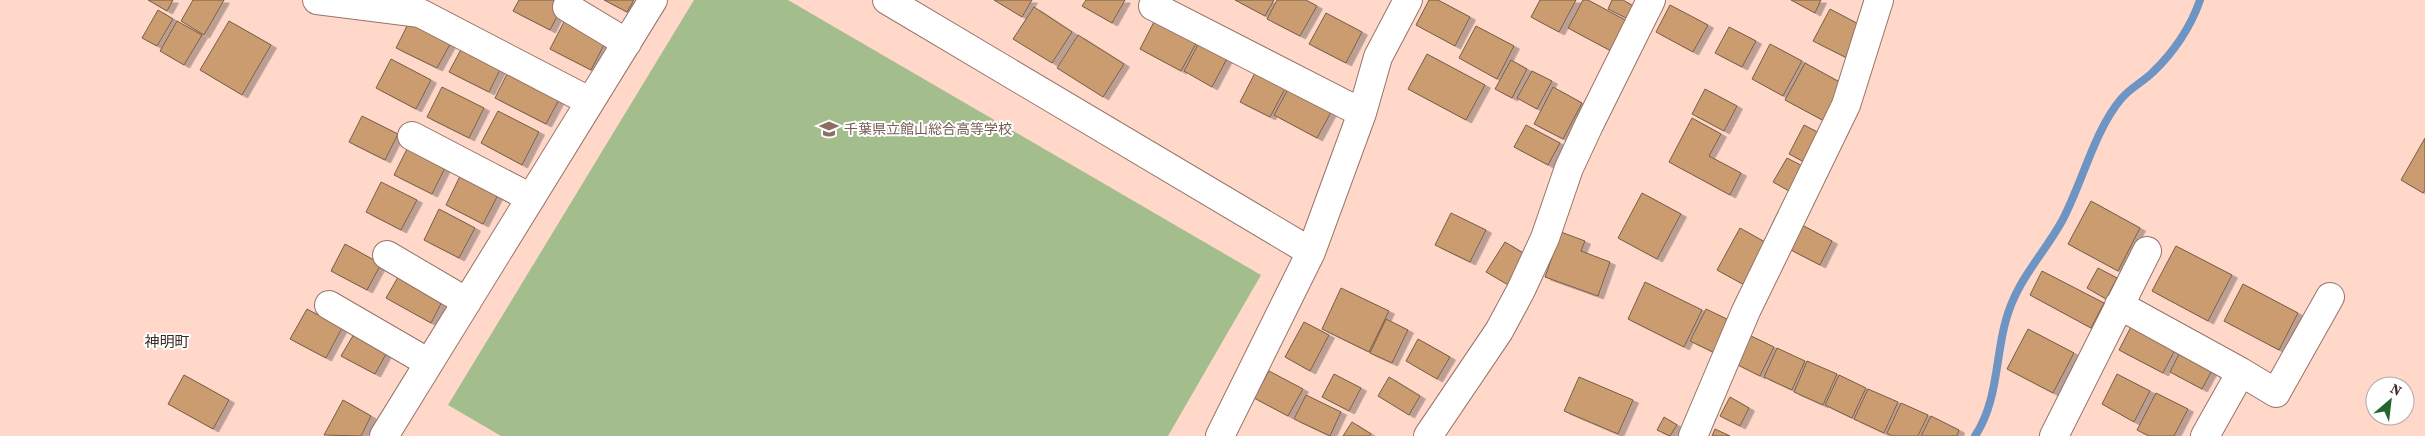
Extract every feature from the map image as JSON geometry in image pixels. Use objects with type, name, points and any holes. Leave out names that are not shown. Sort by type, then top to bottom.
[{"type":"street","points":[[318,0],[420,13],[589,101]]},
{"type":"street","points":[[384,436],[653,0]]},
{"type":"street","points":[[887,0],[1311,252]]},
{"type":"street","points":[[1157,0],[1153,6],[1362,114]]},
{"type":"street","points":[[1220,436],[1311,252],[1362,114],[1378,57],[1408,0]]},
{"type":"street","points":[[1428,436],[1499,331],[1521,290],[1545,238],[1569,168],[1588,125],[1651,0]]},
{"type":"street","points":[[1693,436],[1746,311],[1846,105],[1879,0]]},
{"type":"street","points":[[567,7],[627,43]]},
{"type":"street","points":[[412,136],[531,198]]},
{"type":"street","points":[[2065,432],[2119,305],[2147,251]]},
{"type":"street","points":[[387,254],[467,302]]},
{"type":"street","points":[[2119,305],[2276,393],[2330,297]]},
{"type":"street","points":[[329,305],[429,363]]},
{"type":"street","points":[[2205,436],[2241,372]]},
{"type":"green space","name":"千葉県立館山総合高等学校","points":[[694,0],[788,0],[1261,275],[1168,436],[501,436],[448,405]]},
{"type":"building","points":[[148,0],[173,0],[167,11]]},
{"type":"building","points":[[193,0],[224,0],[204,35],[181,21]]},
{"type":"building","points":[[519,0],[565,1],[550,30],[513,11]]},
{"type":"building","points":[[604,0],[634,0],[627,12]]},
{"type":"building","points":[[994,0],[1032,0],[1022,17]]},
{"type":"building","points":[[1086,0],[1125,0],[1112,23],[1082,6]]},
{"type":"building","points":[[1235,0],[1274,0],[1265,16]]},
{"type":"building","points":[[1277,0],[1306,0],[1317,6],[1300,36],[1267,19]]},
{"type":"building","points":[[1429,0],[1438,0],[1470,17],[1455,46],[1416,25]]},
{"type":"building","points":[[1540,0],[1576,0],[1559,32],[1531,17]]},
{"type":"building","points":[[1583,0],[1588,0],[1627,21],[1611,51],[1568,28]]},
{"type":"building","points":[[1612,0],[1623,0],[1635,7],[1628,19],[1608,9]]},
{"type":"building","points":[[1791,0],[1821,0],[1815,13]]},
{"type":"building","points":[[1670,5],[1708,25],[1693,52],[1656,32]]},
{"type":"building","points":[[1034,7],[1072,32],[1052,63],[1013,39]]},
{"type":"building","points":[[1830,9],[1868,29],[1851,60],[1813,41]]},
{"type":"building","points":[[158,10],[173,19],[157,46],[142,38]]},
{"type":"building","points":[[1326,13],[1362,32],[1346,63],[1309,44]]},
{"type":"building","points":[[567,16],[608,37],[591,70],[550,49]]},
{"type":"building","points":[[1157,16],[1199,38],[1181,71],[1140,49]]},
{"type":"building","points":[[411,18],[453,39],[437,68],[396,48]]},
{"type":"building","points":[[177,21],[202,35],[184,65],[160,51]]},
{"type":"building","points":[[229,21],[271,45],[242,95],[200,70]]},
{"type":"building","points":[[1476,26],[1514,46],[1497,79],[1459,58]]},
{"type":"building","points":[[1729,27],[1756,41],[1742,67],[1715,53]]},
{"type":"building","points":[[1078,35],[1124,64],[1103,97],[1057,68]]},
{"type":"building","points":[[1202,37],[1230,53],[1212,87],[1184,71]]},
{"type":"building","points":[[466,40],[505,60],[489,92],[449,72]]},
{"type":"building","points":[[1770,44],[1802,61],[1783,96],[1752,79]]},
{"type":"building","points":[[1427,54],[1485,85],[1466,120],[1408,89]]},
{"type":"building","points":[[391,59],[431,80],[416,109],[376,88]]},
{"type":"building","points":[[1511,60],[1527,69],[1512,98],[1495,89]]},
{"type":"building","points":[[1805,63],[1845,85],[1826,122],[1785,100]]},
{"type":"building","points":[[511,66],[563,92],[546,124],[495,98]]},
{"type":"building","points":[[1256,71],[1286,87],[1270,117],[1240,102]]},
{"type":"building","points":[[1532,71],[1552,81],[1537,109],[1517,98]]},
{"type":"building","points":[[1293,80],[1336,103],[1317,138],[1274,115]]},
{"type":"building","points":[[442,87],[484,108],[469,138],[427,117]]},
{"type":"building","points":[[1553,87],[1582,103],[1563,139],[1534,124]]},
{"type":"building","points":[[1705,89],[1737,106],[1724,131],[1692,114]]},
{"type":"building","points":[[498,111],[539,132],[522,165],[481,143]]},
{"type":"building","points":[[362,116],[398,134],[385,160],[349,142]]},
{"type":"building","points":[[1692,118],[1721,134],[1709,156],[1741,173],[1730,195],[1669,162]]},
{"type":"building","points":[[1526,125],[1560,143],[1548,165],[1514,147]]},
{"type":"building","points":[[1804,125],[1827,137],[1812,166],[1789,154]]},
{"type":"building","points":[[2425,138],[2425,190],[2423,193],[2401,180]]},
{"type":"building","points":[[410,143],[448,162],[432,194],[394,175]]},
{"type":"building","points":[[1787,158],[1812,171],[1798,196],[1773,182]]},
{"type":"building","points":[[461,174],[499,193],[483,224],[446,205]]},
{"type":"building","points":[[381,182],[417,200],[401,230],[366,212]]},
{"type":"building","points":[[1642,193],[1681,214],[1657,259],[1618,238]]},
{"type":"building","points":[[2091,201],[2140,228],[2118,271],[2068,244]]},
{"type":"building","points":[[439,209],[475,228],[459,258],[424,240]]},
{"type":"building","points":[[1451,213],[1486,230],[1470,262],[1435,245]]},
{"type":"building","points":[[1802,225],[1832,241],[1820,265],[1789,249]]},
{"type":"building","points":[[1740,228],[1770,245],[1748,287],[1717,270]]},
{"type":"building","points":[[1561,232],[1585,241],[1581,251],[1610,262],[1598,296],[1545,277]]},
{"type":"building","points":[[1505,242],[1528,256],[1510,286],[1486,272]]},
{"type":"building","points":[[345,244],[381,264],[367,290],[331,271]]},
{"type":"building","points":[[2176,246],[2232,275],[2208,321],[2152,291]]},
{"type":"building","points":[[2098,268],[2117,278],[2106,299],[2087,288]]},
{"type":"building","points":[[2042,271],[2104,303],[2091,328],[2030,295]]},
{"type":"building","points":[[401,272],[445,296],[431,323],[386,298]]},
{"type":"building","points":[[1645,282],[1702,310],[1684,347],[1628,319]]},
{"type":"building","points":[[2243,284],[2298,313],[2279,350],[2224,321]]},
{"type":"building","points":[[1341,288],[1389,311],[1369,352],[1322,329]]},
{"type":"building","points":[[307,309],[342,328],[326,358],[290,339]]},
{"type":"building","points":[[1706,309],[1733,322],[1717,354],[1690,341]]},
{"type":"building","points":[[1386,319],[1408,330],[1392,363],[1370,353]]},
{"type":"building","points":[[2135,319],[2179,342],[2163,373],[2119,350]]},
{"type":"building","points":[[1304,322],[1329,335],[1310,371],[1285,357]]},
{"type":"building","points":[[358,327],[391,345],[375,374],[341,356]]},
{"type":"building","points":[[2028,329],[2074,353],[2053,393],[2007,369]]},
{"type":"building","points":[[1747,334],[1774,347],[1760,376],[1734,363]]},
{"type":"building","points":[[1418,339],[1450,357],[1437,379],[1406,361]]},
{"type":"building","points":[[2183,346],[2216,363],[2202,389],[2170,372]]},
{"type":"building","points":[[1777,348],[1805,361],[1792,390],[1764,377]]},
{"type":"building","points":[[1807,361],[1837,374],[1823,405],[1794,392]]},
{"type":"building","points":[[1269,371],[1303,389],[1288,416],[1254,398]]},
{"type":"building","points":[[1334,374],[1361,388],[1349,411],[1322,397]]},
{"type":"building","points":[[2117,374],[2150,391],[2134,422],[2102,404]]},
{"type":"building","points":[[184,375],[229,400],[213,429],[168,404]]},
{"type":"building","points":[[1839,375],[1866,388],[1852,418],[1825,405]]},
{"type":"building","points":[[1389,377],[1420,396],[1409,415],[1378,396]]},
{"type":"building","points":[[1579,377],[1633,400],[1618,434],[1564,411]]},
{"type":"building","points":[[1868,389],[1898,402],[1884,433],[1854,419]]},
{"type":"building","points":[[2156,393],[2188,409],[2174,436],[2149,436],[2137,430]]},
{"type":"building","points":[[1306,395],[1341,412],[1330,436],[1294,419]]},
{"type":"building","points":[[1730,397],[1749,408],[1740,426],[1720,416]]},
{"type":"building","points":[[343,400],[371,416],[361,436],[324,435]]},
{"type":"building","points":[[1901,403],[1928,415],[1918,436],[1892,436],[1887,433]]},
{"type":"building","points":[[1931,416],[1959,430],[1957,436],[1921,436]]},
{"type":"building","points":[[1664,417],[1677,425],[1670,436],[1657,430]]},
{"type":"building","points":[[1352,422],[1371,434],[1369,436],[1343,436]]},
{"type":"building","points":[[1715,429],[1730,436],[1712,436]]},
{"type":"waterway","points":[[1975,436],[1989,405],[2006,321],[2016,294],[2028,272],[2062,221],[2103,126],[2121,99],[2168,57],[2192,20],[2200,0]]},
{"type":"place","name":"千葉県立館山総合高等学校","points":[[829,129]]},
{"type":"district","name":"神明町","points":[[167,341]]}]
